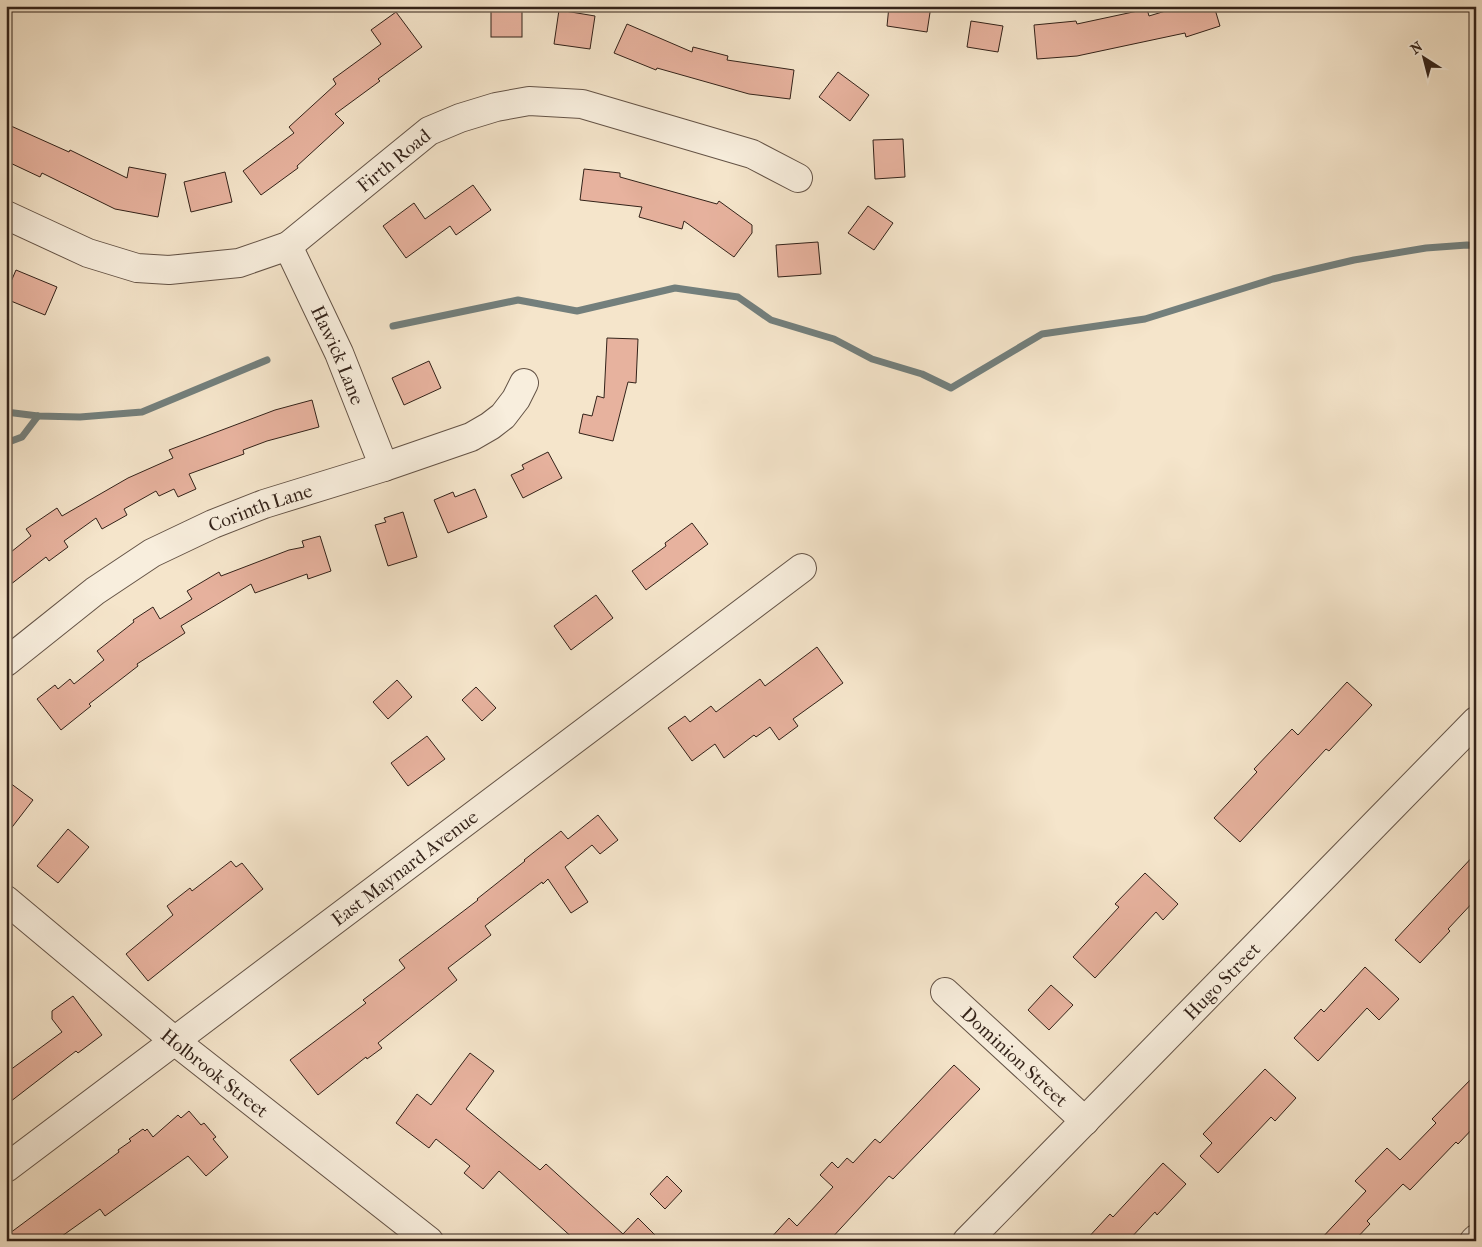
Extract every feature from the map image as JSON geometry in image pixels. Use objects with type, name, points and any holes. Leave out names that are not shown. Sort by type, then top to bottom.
[{"type":"street","name":"Firth Road","points":[[6,215],[88,253],[137,268],[169,270],[239,263],[288,246],[429,131],[469,115],[496,107],[529,101],[582,104],[752,154],[798,178]]},
{"type":"street","name":"Hawick Lane","points":[[288,246],[339,353],[384,467]]},
{"type":"street","name":"Corinth Lane","points":[[6,662],[95,591],[152,553],[213,524],[264,504],[384,467],[471,436],[490,426],[502,416],[524,383]]},
{"type":"street","name":"East Maynard Avenue","points":[[6,1168],[176,1042],[589,726],[802,568]]},
{"type":"street","name":"Hugo Street","points":[[983,1235],[1085,1122],[1476,721]]},
{"type":"street","name":"Holbrook Street","points":[[6,900],[176,1042],[429,1241]]},
{"type":"street","name":"Dominion Street","points":[[945,992],[1085,1122]]},
{"type":"building","points":[[889,6],[931,6],[927,32],[887,26]]},
{"type":"building","points":[[1182,6],[1214,6],[1220,26],[1186,37],[1185,33],[1077,56],[1037,59],[1034,25],[1076,21],[1077,24],[1147,9],[1149,16]]},
{"type":"building","points":[[491,7],[522,7],[522,37],[491,37]]},
{"type":"building","points":[[559,10],[595,16],[590,49],[554,44]]},
{"type":"building","points":[[396,12],[422,47],[335,114],[344,123],[297,166],[298,168],[261,195],[243,171],[294,133],[289,127],[336,84],[333,79],[381,44],[371,30]]},
{"type":"building","points":[[971,21],[1003,26],[998,52],[967,47]]},
{"type":"building","points":[[627,24],[692,52],[693,47],[728,56],[727,60],[794,70],[790,99],[749,94],[657,68],[656,70],[614,53]]},
{"type":"building","points":[[838,72],[869,95],[850,121],[819,97]]},
{"type":"building","points":[[11,126],[69,152],[70,150],[127,178],[129,167],[166,174],[158,217],[115,209],[42,173],[40,177],[6,161],[6,136]]},
{"type":"building","points":[[903,139],[905,177],[875,179],[873,140]]},
{"type":"building","points":[[584,169],[620,173],[620,177],[717,204],[719,201],[752,225],[752,233],[734,257],[684,221],[682,229],[639,217],[642,207],[580,200]]},
{"type":"building","points":[[225,172],[232,202],[191,212],[184,182]]},
{"type":"building","points":[[473,185],[491,210],[456,235],[450,226],[406,258],[383,226],[414,203],[425,219]]},
{"type":"building","points":[[868,206],[893,223],[874,250],[848,233]]},
{"type":"building","points":[[818,242],[821,274],[778,277],[776,245]]},
{"type":"building","points":[[16,270],[57,287],[45,315],[6,299],[6,293]]},
{"type":"building","points":[[607,338],[638,339],[636,383],[628,382],[613,441],[579,433],[583,414],[592,416],[597,396],[604,398]]},
{"type":"building","points":[[429,361],[441,388],[404,405],[392,378]]},
{"type":"building","points":[[312,400],[319,427],[267,441],[243,450],[244,454],[189,474],[196,489],[178,497],[174,489],[159,496],[156,491],[124,509],[127,515],[102,529],[96,518],[64,541],[68,547],[49,561],[46,557],[6,588],[6,556],[31,536],[26,529],[57,508],[62,516],[128,478],[173,458],[169,450],[275,410]]},
{"type":"building","points":[[548,452],[562,478],[523,498],[511,475],[524,469],[522,465]]},
{"type":"building","points":[[475,489],[487,517],[448,533],[434,500],[453,492],[455,497]]},
{"type":"building","points":[[403,512],[417,557],[388,566],[375,525],[386,522],[384,518]]},
{"type":"building","points":[[692,523],[708,544],[646,590],[632,571],[666,546],[665,543]]},
{"type":"building","points":[[320,536],[331,571],[308,579],[307,574],[255,593],[251,584],[181,626],[185,633],[137,664],[138,666],[89,704],[91,706],[61,730],[37,699],[55,685],[58,689],[70,679],[74,684],[104,660],[97,651],[134,622],[133,620],[153,607],[160,619],[192,599],[187,591],[219,572],[221,576],[289,550],[304,547],[302,541]]},
{"type":"building","points":[[596,595],[613,618],[571,650],[554,626]]},
{"type":"building","points":[[817,647],[843,683],[793,719],[798,726],[779,740],[770,727],[756,737],[754,735],[724,758],[715,744],[692,761],[668,728],[685,716],[690,722],[711,706],[716,712],[760,679],[765,686]]},
{"type":"building","points":[[397,680],[412,697],[388,719],[373,702]]},
{"type":"building","points":[[1347,682],[1372,705],[1329,751],[1326,749],[1240,842],[1214,818],[1257,772],[1254,769],[1292,729],[1298,735]]},
{"type":"building","points":[[476,687],[496,708],[482,721],[462,700]]},
{"type":"building","points":[[427,736],[445,759],[408,786],[391,763]]},
{"type":"building","points":[[6,780],[33,800],[6,835]]},
{"type":"building","points":[[598,815],[618,840],[600,854],[592,845],[565,867],[588,902],[571,913],[548,879],[543,884],[542,882],[485,926],[491,935],[448,968],[457,980],[378,1043],[382,1048],[367,1059],[366,1057],[318,1095],[290,1060],[366,1003],[363,1000],[405,968],[399,960],[478,900],[524,860],[561,831],[568,839]]},
{"type":"building","points":[[68,829],[89,847],[58,883],[37,866]]},
{"type":"building","points":[[1476,853],[1476,899],[1448,929],[1450,931],[1420,963],[1395,940]]},
{"type":"building","points":[[231,861],[236,867],[242,863],[263,889],[148,981],[126,954],[173,915],[167,906],[190,888],[192,891]]},
{"type":"building","points":[[1145,873],[1178,904],[1163,920],[1156,912],[1095,978],[1073,957],[1119,907],[1115,904]]},
{"type":"building","points":[[1365,967],[1399,999],[1379,1020],[1367,1008],[1318,1061],[1294,1038],[1321,1009],[1324,1012]]},
{"type":"building","points":[[1051,985],[1073,1005],[1049,1030],[1028,1010]]},
{"type":"building","points":[[73,996],[102,1035],[78,1053],[76,1051],[6,1105],[6,1073],[62,1032],[52,1019],[52,1011]]},
{"type":"building","points":[[470,1053],[494,1071],[466,1109],[540,1170],[546,1164],[623,1234],[638,1218],[661,1241],[576,1241],[499,1171],[483,1189],[464,1173],[470,1166],[436,1139],[429,1148],[396,1123],[417,1094],[431,1105]]},
{"type":"building","points":[[954,1065],[980,1089],[893,1179],[889,1176],[829,1241],[768,1241],[789,1218],[797,1226],[833,1187],[820,1175],[832,1162],[838,1168],[847,1158],[853,1163],[875,1139],[880,1143]]},
{"type":"building","points":[[1265,1069],[1296,1098],[1275,1121],[1271,1117],[1218,1173],[1200,1156],[1212,1143],[1203,1134]]},
{"type":"building","points":[[1476,1074],[1476,1125],[1458,1144],[1456,1142],[1410,1190],[1403,1184],[1367,1221],[1370,1224],[1354,1241],[1319,1241],[1366,1191],[1355,1181],[1387,1148],[1400,1160],[1436,1123],[1432,1119]]},
{"type":"building","points":[[189,1111],[201,1125],[204,1123],[216,1137],[213,1139],[228,1157],[206,1176],[188,1156],[105,1216],[100,1209],[55,1241],[6,1241],[6,1236],[119,1152],[118,1150],[131,1141],[129,1139],[143,1129],[145,1131],[147,1129],[153,1137],[178,1115],[181,1118]]},
{"type":"building","points":[[1163,1163],[1186,1184],[1157,1215],[1155,1212],[1128,1241],[1085,1241],[1110,1214],[1113,1217]]},
{"type":"building","points":[[667,1176],[682,1191],[665,1209],[650,1194]]},
{"type":"waterway","points":[[393,326],[518,300],[577,311],[675,288],[738,297],[771,320],[834,339],[872,359],[922,374],[951,388],[1042,334],[1145,319],[1273,279],[1354,260],[1426,248],[1476,246]]},
{"type":"waterway","points":[[6,412],[38,416],[80,417],[142,412],[267,360]]},
{"type":"waterway","points":[[6,443],[22,437],[38,416]]}]
